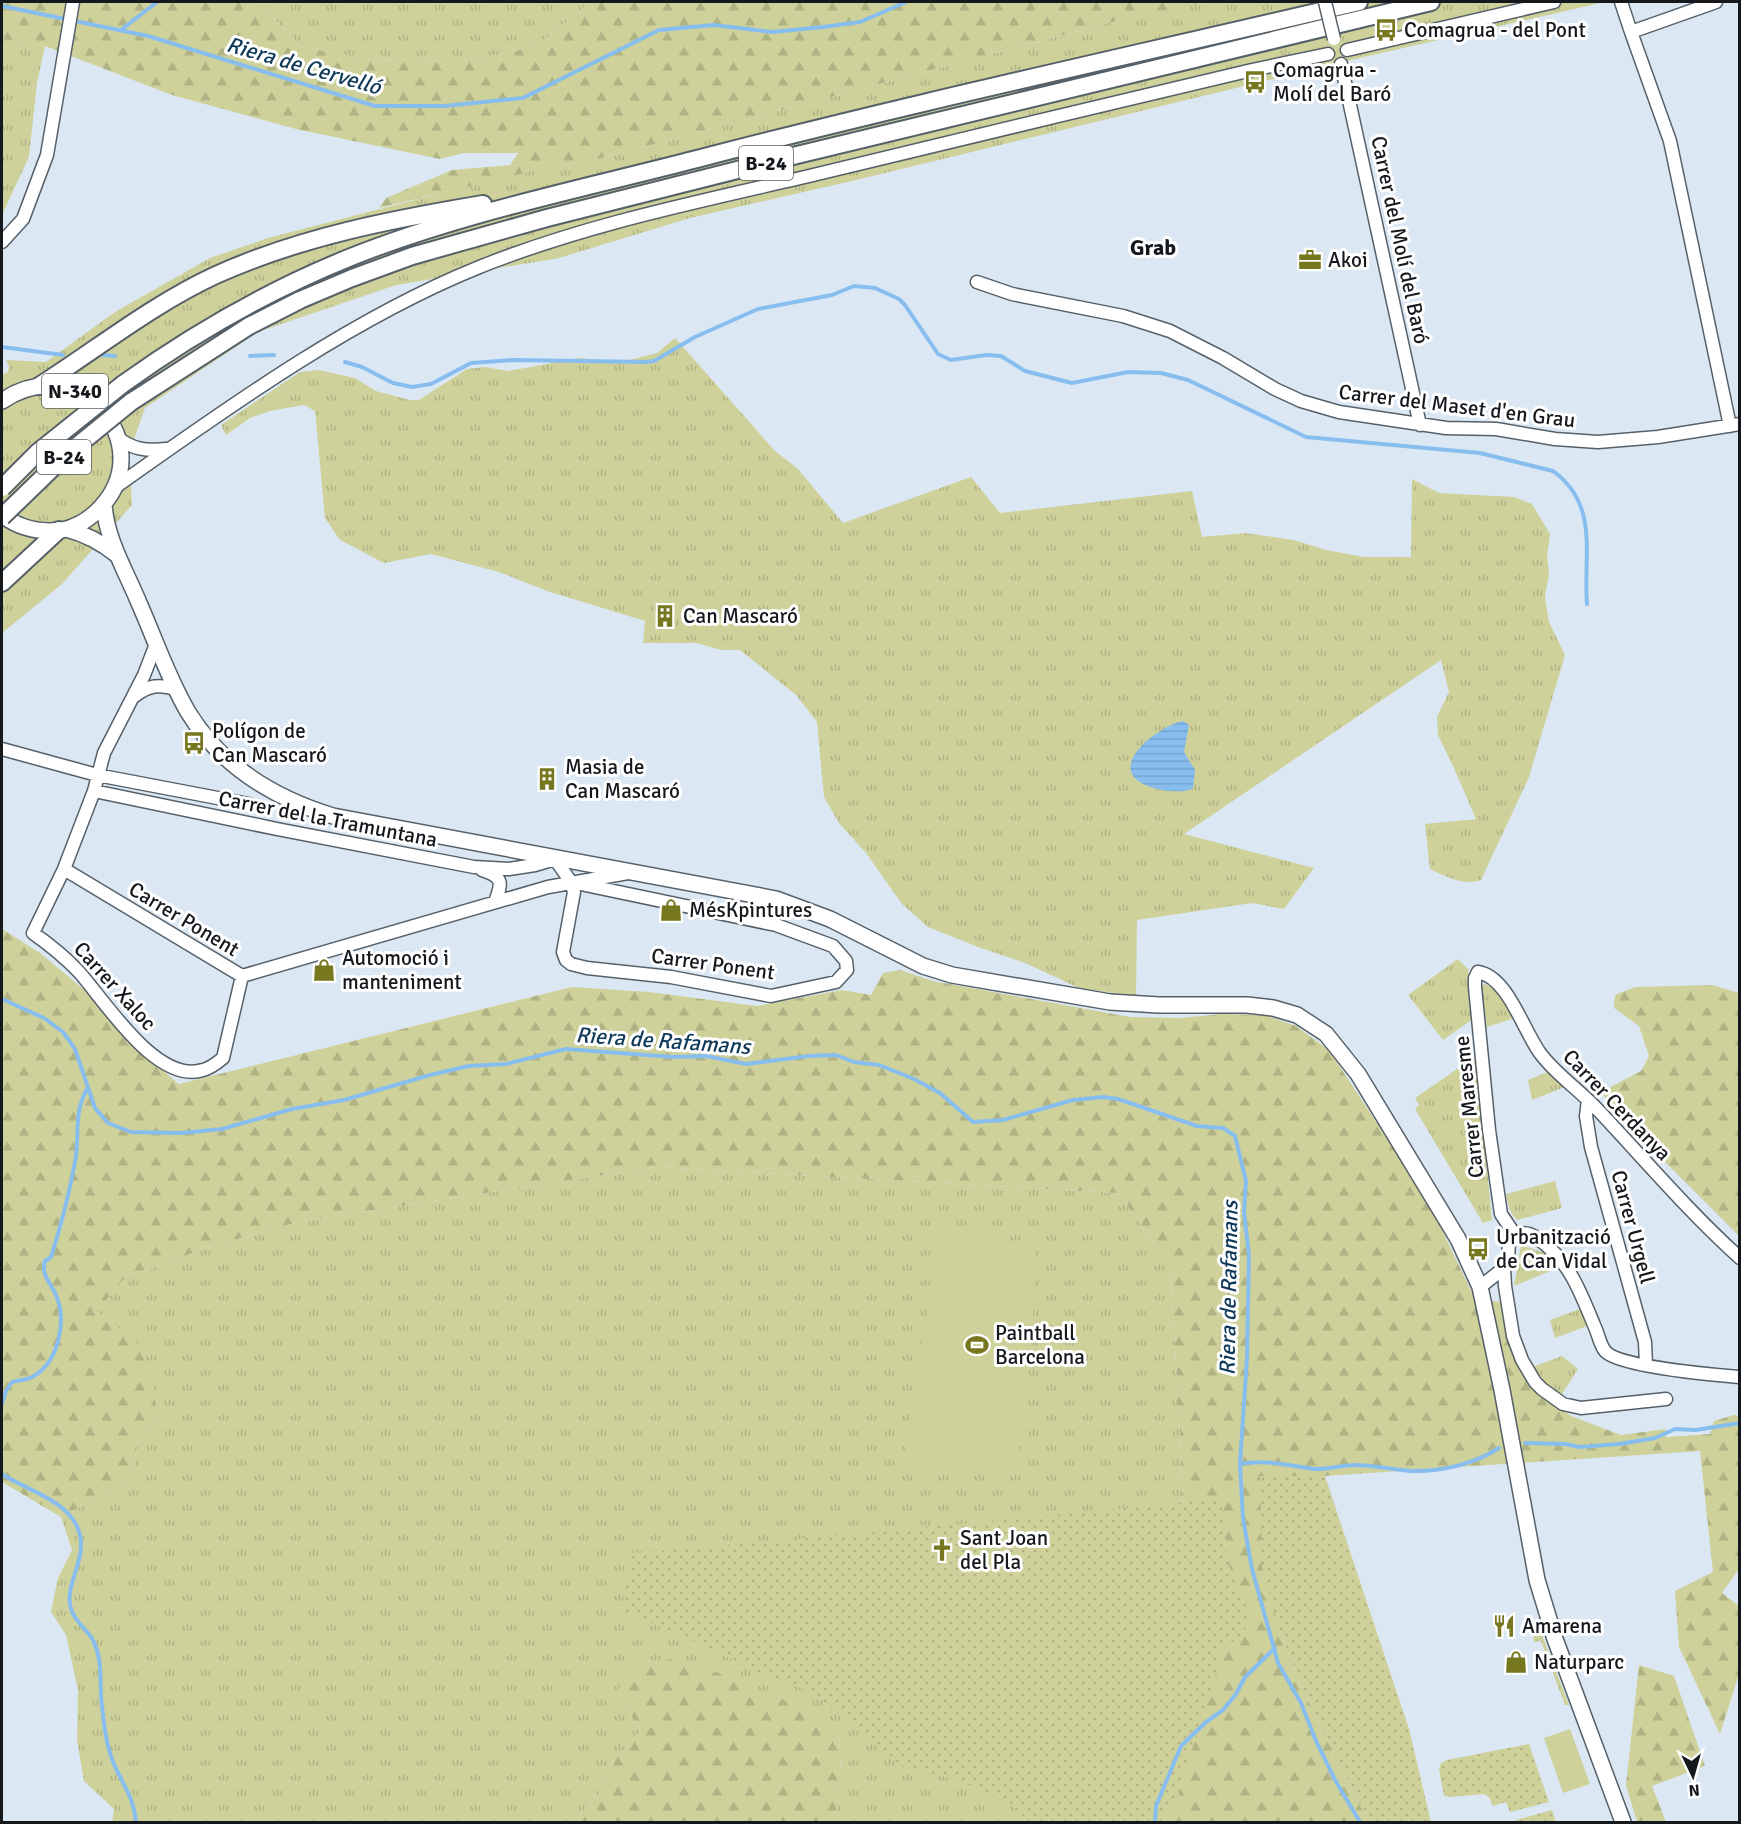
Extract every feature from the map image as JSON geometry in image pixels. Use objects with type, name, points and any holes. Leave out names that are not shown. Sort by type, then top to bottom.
[{"type":"highway","name":"B-24","points":[[2,488],[38,452],[123,384],[165,354],[229,315],[295,281],[352,257],[480,214],[774,139],[1359,2]]},
{"type":"highway","name":"B-24","points":[[2,516],[66,455],[131,402],[249,326],[300,300],[351,278],[412,256],[547,218],[797,155],[1431,2]]},
{"type":"highway","points":[[39,386],[167,302],[246,262],[335,234],[438,212],[570,192]]},
{"type":"highway","points":[[2,583],[63,529]]},
{"type":"main road","name":"N-340","points":[[5,396],[39,386],[61,387],[82,394],[100,408],[117,437],[120,468],[114,488],[104,504],[91,516],[76,526],[63,529]]},
{"type":"main road","points":[[104,504],[106,523],[117,555],[176,689],[194,720],[244,775],[264,788],[303,807],[333,816],[752,894],[790,904],[830,919],[923,966],[952,975],[1110,1002],[1159,1005],[1247,1005],[1273,1008],[1297,1015],[1326,1034],[1358,1074],[1458,1239],[1482,1294],[1537,1580],[1555,1639],[1623,1822]]},
{"type":"main road","points":[[2,516],[27,528],[63,529],[93,538],[117,555]]},
{"type":"street","points":[[2,242],[23,219],[47,155],[73,2]]},
{"type":"street","points":[[1325,2],[1332,46],[1332,62],[1341,64],[1347,58],[1347,50],[1344,46],[1332,46]]},
{"type":"street","points":[[1347,50],[1554,2]]},
{"type":"street","points":[[1621,2],[1670,141],[1735,425]]},
{"type":"street","points":[[1631,32],[1716,2]]},
{"type":"street","name":"N-340","points":[[114,488],[167,449],[315,353],[370,321],[446,282],[536,246],[706,200],[1218,78],[1332,46]]},
{"type":"street","name":"Carrer del Molí del Baró","points":[[1341,64],[1420,425]]},
{"type":"street","name":"Carrer del Maset d'en Grau","points":[[977,282],[1012,294],[1123,316],[1170,331],[1301,401],[1340,412],[1420,425],[1496,429],[1555,439],[1598,442],[1658,437],[1735,425]]},
{"type":"street","name":"N-340","points":[[117,437],[126,445],[136,449],[150,451],[167,449]]},
{"type":"street","name":"Carrer Xaloc","points":[[156,644],[148,666],[104,753],[94,791],[64,869],[33,933],[58,951],[79,972],[129,1034],[165,1065],[189,1071],[202,1071],[223,1058],[242,976]]},
{"type":"street","points":[[130,701],[144,689],[155,686],[165,685],[176,689]]},
{"type":"street","points":[[2,749],[97,775],[249,804]]},
{"type":"street","name":"Carrer del la Tramuntana","points":[[94,791],[474,867],[509,869],[555,859]]},
{"type":"street","points":[[555,859],[571,882]]},
{"type":"street","points":[[474,867],[494,874],[500,880],[501,885],[495,902]]},
{"type":"street","name":"Carrer Ponent","points":[[64,869],[242,976],[548,887],[633,872]]},
{"type":"street","name":"Carrer Ponent","points":[[571,882],[776,925],[833,946],[846,961],[847,970],[836,982],[771,996],[671,977],[587,968],[571,964],[566,960],[563,952],[574,892],[571,882]]},
{"type":"street","name":"Carrer Cerdanya","points":[[1478,972],[1485,973],[1501,987],[1511,1000],[1524,1028],[1548,1063],[1588,1100],[1740,1258]]},
{"type":"street","name":"Carrer Maresme","points":[[1478,972],[1475,987],[1489,1130],[1501,1214],[1515,1235]]},
{"type":"street","name":"Carrer Urgell","points":[[1588,1100],[1586,1116],[1591,1147],[1645,1342],[1646,1365]]},
{"type":"street","points":[[1482,1294],[1508,1262],[1509,1240],[1515,1235],[1526,1233],[1552,1248],[1564,1262],[1581,1293],[1605,1352],[1623,1361],[1740,1377]]},
{"type":"street","points":[[1504,1268],[1505,1292],[1513,1336],[1521,1360],[1535,1382],[1552,1398],[1563,1404],[1581,1408],[1666,1399]]},
{"type":"street","points":[[1482,1294],[1505,1292]]},
{"type":"green space","points":[[2,2],[260,2],[300,46],[361,59],[455,61],[519,50],[542,41],[591,2],[1203,2],[1123,19],[587,162],[549,167],[379,208],[386,198],[452,170],[510,165],[518,153],[464,153],[440,159],[296,129],[172,95],[45,46],[2,39]]},
{"type":"green space","points":[[260,2],[591,2],[542,41],[519,50],[455,61],[361,59],[300,46]]},
{"type":"green space","points":[[1196,2],[1605,2],[1364,57],[690,218],[559,258],[396,285],[258,332],[145,408],[129,453],[132,505],[62,584],[2,633],[2,375],[8,372],[9,366],[6,360],[46,362],[115,312],[210,258],[268,238],[549,167],[587,162],[1123,19]]},
{"type":"green space","points":[[2,39],[45,46],[37,83],[29,157],[2,215]]},
{"type":"green space","points":[[675,338],[775,451],[797,468],[843,523],[971,477],[1000,513],[1192,491],[1202,537],[1245,533],[1294,540],[1326,550],[1364,557],[1411,557],[1412,479],[1439,493],[1514,497],[1532,504],[1550,534],[1547,557],[1549,573],[1545,597],[1549,622],[1565,655],[1529,777],[1481,880],[1461,881],[1430,869],[1425,824],[1476,819],[1438,735],[1437,717],[1449,692],[1441,660],[1184,834],[1314,868],[1284,909],[1252,903],[1137,920],[1136,996],[1079,988],[1025,963],[928,927],[902,904],[866,853],[839,823],[824,797],[817,722],[796,695],[740,650],[721,650],[696,643],[643,643],[645,621],[547,591],[499,572],[431,554],[384,563],[340,540],[325,518],[315,411],[304,405],[270,411],[250,418],[226,435],[221,425],[300,372],[319,370],[355,378],[376,391],[410,400],[419,400],[467,369],[485,367],[508,371],[580,358],[622,362],[657,353]]},
{"type":"green space","points":[[2,929],[40,953],[99,1002],[128,1042],[179,1084],[572,987],[649,992],[757,1006],[842,990],[871,995],[883,973],[900,970],[933,981],[1130,1017],[1265,1015],[1296,1026],[1329,1050],[1428,1201],[1474,1297],[1501,1302],[1511,1348],[1522,1372],[1539,1394],[1571,1416],[1621,1435],[1666,1429],[1666,1437],[1710,1434],[1714,1421],[1734,1415],[1739,1416],[1739,1569],[1722,1593],[1739,1606],[1739,1674],[1720,1734],[1679,1647],[1675,1591],[1713,1572],[1700,1451],[1325,1476],[1260,1476],[1280,1633],[1304,1692],[1363,1811],[1375,1822],[1116,1822],[1185,1589],[1181,1451],[1170,1265],[1118,1193],[657,1167],[302,1221],[208,1247],[146,1271],[127,1275],[97,1311],[135,1340],[151,1374],[158,1418],[138,1441],[132,1479],[61,1517],[2,1482]]},
{"type":"green space","points":[[1458,959],[1468,969],[1473,1019],[1443,1040],[1408,995]]},
{"type":"green space","points":[[1484,984],[1498,993],[1515,1018],[1487,1027],[1481,990]]},
{"type":"green space","points":[[1712,985],[1739,993],[1739,1236],[1619,1116],[1601,1092],[1641,1071],[1649,1056],[1639,1026],[1614,1008],[1615,995],[1635,987]]},
{"type":"green space","points":[[1476,1056],[1492,1220],[1483,1223],[1415,1109],[1419,1105],[1415,1098]]},
{"type":"green space","points":[[1550,1071],[1567,1086],[1532,1100],[1528,1080]]},
{"type":"green space","points":[[657,1167],[1118,1193],[1170,1265],[1181,1451],[1185,1589],[1087,1822],[821,1822],[834,1815],[841,1777],[839,1736],[618,1692],[640,1732],[614,1760],[599,1794],[574,1822],[112,1822],[114,1809],[84,1781],[77,1740],[78,1690],[66,1635],[51,1612],[58,1578],[72,1550],[61,1517],[132,1479],[138,1441],[158,1418],[135,1340],[96,1311],[127,1275],[146,1271],[208,1247],[302,1221]]},
{"type":"green space","points":[[1555,1181],[1562,1208],[1517,1220],[1514,1217],[1506,1194]]},
{"type":"green space","name":"Paintball Barcelona","points":[[947,1228],[1035,1247],[1033,1322],[1018,1441],[1022,1471],[903,1464],[939,1237]]},
{"type":"green space","points":[[1521,1245],[1548,1254],[1560,1267],[1514,1286]]},
{"type":"green space","points":[[1580,1309],[1587,1326],[1555,1338],[1550,1320]]},
{"type":"green space","points":[[1562,1356],[1578,1369],[1560,1397],[1552,1392],[1530,1368]]},
{"type":"green space","points":[[1260,1476],[1325,1476],[1409,1729],[1431,1822],[1375,1822],[1363,1811],[1304,1692],[1280,1633],[1262,1567]]},
{"type":"green space","points":[[1221,1499],[1228,1563],[1252,1620],[1241,1635],[1220,1652],[1214,1683],[1186,1763],[1177,1803],[1167,1812],[1162,1822],[1027,1822],[1021,1813],[1009,1804],[956,1779],[903,1767],[829,1705],[803,1689],[747,1667],[710,1648],[621,1610],[633,1553]]},
{"type":"green space","points":[[1537,1629],[1542,1635],[1569,1705],[1565,1705],[1541,1641],[1534,1642],[1533,1630]]},
{"type":"green space","points":[[681,1658],[782,1699],[839,1736],[841,1777],[834,1815],[821,1822],[574,1822],[599,1794],[614,1760],[640,1732],[618,1692],[626,1666]]},
{"type":"green space","points":[[1639,1665],[1674,1676],[1705,1766],[1652,1786],[1666,1822],[1637,1822],[1626,1785]]},
{"type":"green space","points":[[1570,1729],[1590,1784],[1563,1793],[1544,1738]]},
{"type":"green space","points":[[1529,1744],[1549,1802],[1510,1812],[1506,1802],[1493,1806],[1489,1797],[1484,1794],[1444,1796],[1439,1770],[1441,1763]]},
{"type":"green space","points":[[1552,1810],[1556,1822],[1509,1822]]},
{"type":"water","points":[[1183,721],[1189,725],[1184,752],[1195,770],[1193,788],[1179,791],[1161,790],[1136,779],[1132,774],[1131,766],[1133,757],[1139,749],[1156,734]]},
{"type":"waterway","points":[[121,30],[157,2]]},
{"type":"waterway","name":"Riera de Cervelló","points":[[2,6],[148,36],[375,106],[444,106],[523,98],[659,30],[714,25],[772,32],[823,27],[860,22],[906,2]]},
{"type":"waterway","points":[[345,362],[362,367],[393,383],[412,387],[431,384],[471,363],[513,360],[647,362],[654,361],[695,337],[758,309],[832,295],[854,286],[875,288],[899,299],[938,354],[951,360],[986,355],[1001,356],[1025,371],[1072,383],[1128,372],[1161,373],[1188,380],[1306,437],[1480,453],[1553,471],[1568,484],[1578,499],[1583,515],[1587,549],[1587,604]]},
{"type":"waterway","points":[[2,347],[63,355]]},
{"type":"waterway","points":[[103,355],[115,356]]},
{"type":"waterway","points":[[250,356],[274,355]]},
{"type":"waterway","name":"Riera de Rafamans","points":[[2,999],[44,1018],[63,1032],[75,1049],[95,1108],[108,1123],[131,1132],[182,1133],[222,1129],[292,1109],[344,1100],[430,1075],[469,1066],[506,1064],[566,1049],[673,1057],[706,1056],[746,1064],[836,1055],[854,1062],[879,1065],[914,1079],[940,1093],[973,1122],[1003,1120],[1073,1100],[1103,1097],[1118,1099],[1197,1126],[1223,1128],[1235,1136],[1246,1181],[1244,1212],[1249,1255],[1247,1358],[1240,1464],[1243,1518],[1252,1569],[1278,1663],[1301,1703],[1335,1780],[1360,1822]]},
{"type":"waterway","points":[[2,1404],[12,1382],[32,1377],[50,1361],[58,1339],[61,1316],[59,1305],[45,1274],[44,1266],[45,1261],[51,1257],[73,1174],[80,1107],[87,1089]]},
{"type":"waterway","points":[[1525,1443],[1565,1444],[1580,1447],[1619,1444],[1655,1438],[1675,1429],[1696,1430],[1740,1423]]},
{"type":"waterway","points":[[1240,1464],[1268,1463],[1314,1469],[1362,1465],[1422,1471],[1468,1463],[1499,1448]]},
{"type":"waterway","points":[[2,1474],[65,1510],[78,1529],[81,1550],[69,1600],[75,1618],[91,1637],[97,1649],[108,1744],[112,1759],[133,1805],[136,1822]]},
{"type":"waterway","points":[[1155,1822],[1156,1806],[1181,1746],[1206,1722],[1223,1710],[1236,1694],[1245,1677],[1275,1648]]},
{"type":"place","name":"Comagrua - del Pont","points":[[1386,30]]},
{"type":"place","name":"Comagrua - Molí del Baró","points":[[1255,82]]},
{"type":"place","name":"Akoi","points":[[1310,260]]},
{"type":"place","name":"Can Mascaró","points":[[665,616]]},
{"type":"place","name":"Polígon de Can Mascaró","points":[[194,743]]},
{"type":"place","name":"Masia de Can Mascaró","points":[[547,779]]},
{"type":"place","name":"MésKpintures","points":[[671,910]]},
{"type":"place","name":"Automoció i manteniment","points":[[324,970]]},
{"type":"place","name":"Urbanització de Can Vidal","points":[[1478,1249]]},
{"type":"place","name":"Paintball Barcelona","points":[[977,1345]]},
{"type":"place","name":"Sant Joan del Pla","points":[[942,1550]]},
{"type":"place","name":"Amarena","points":[[1504,1626]]},
{"type":"place","name":"Naturparc","points":[[1516,1662]]},
{"type":"district","name":"Grab","points":[[1153,247]]}]
